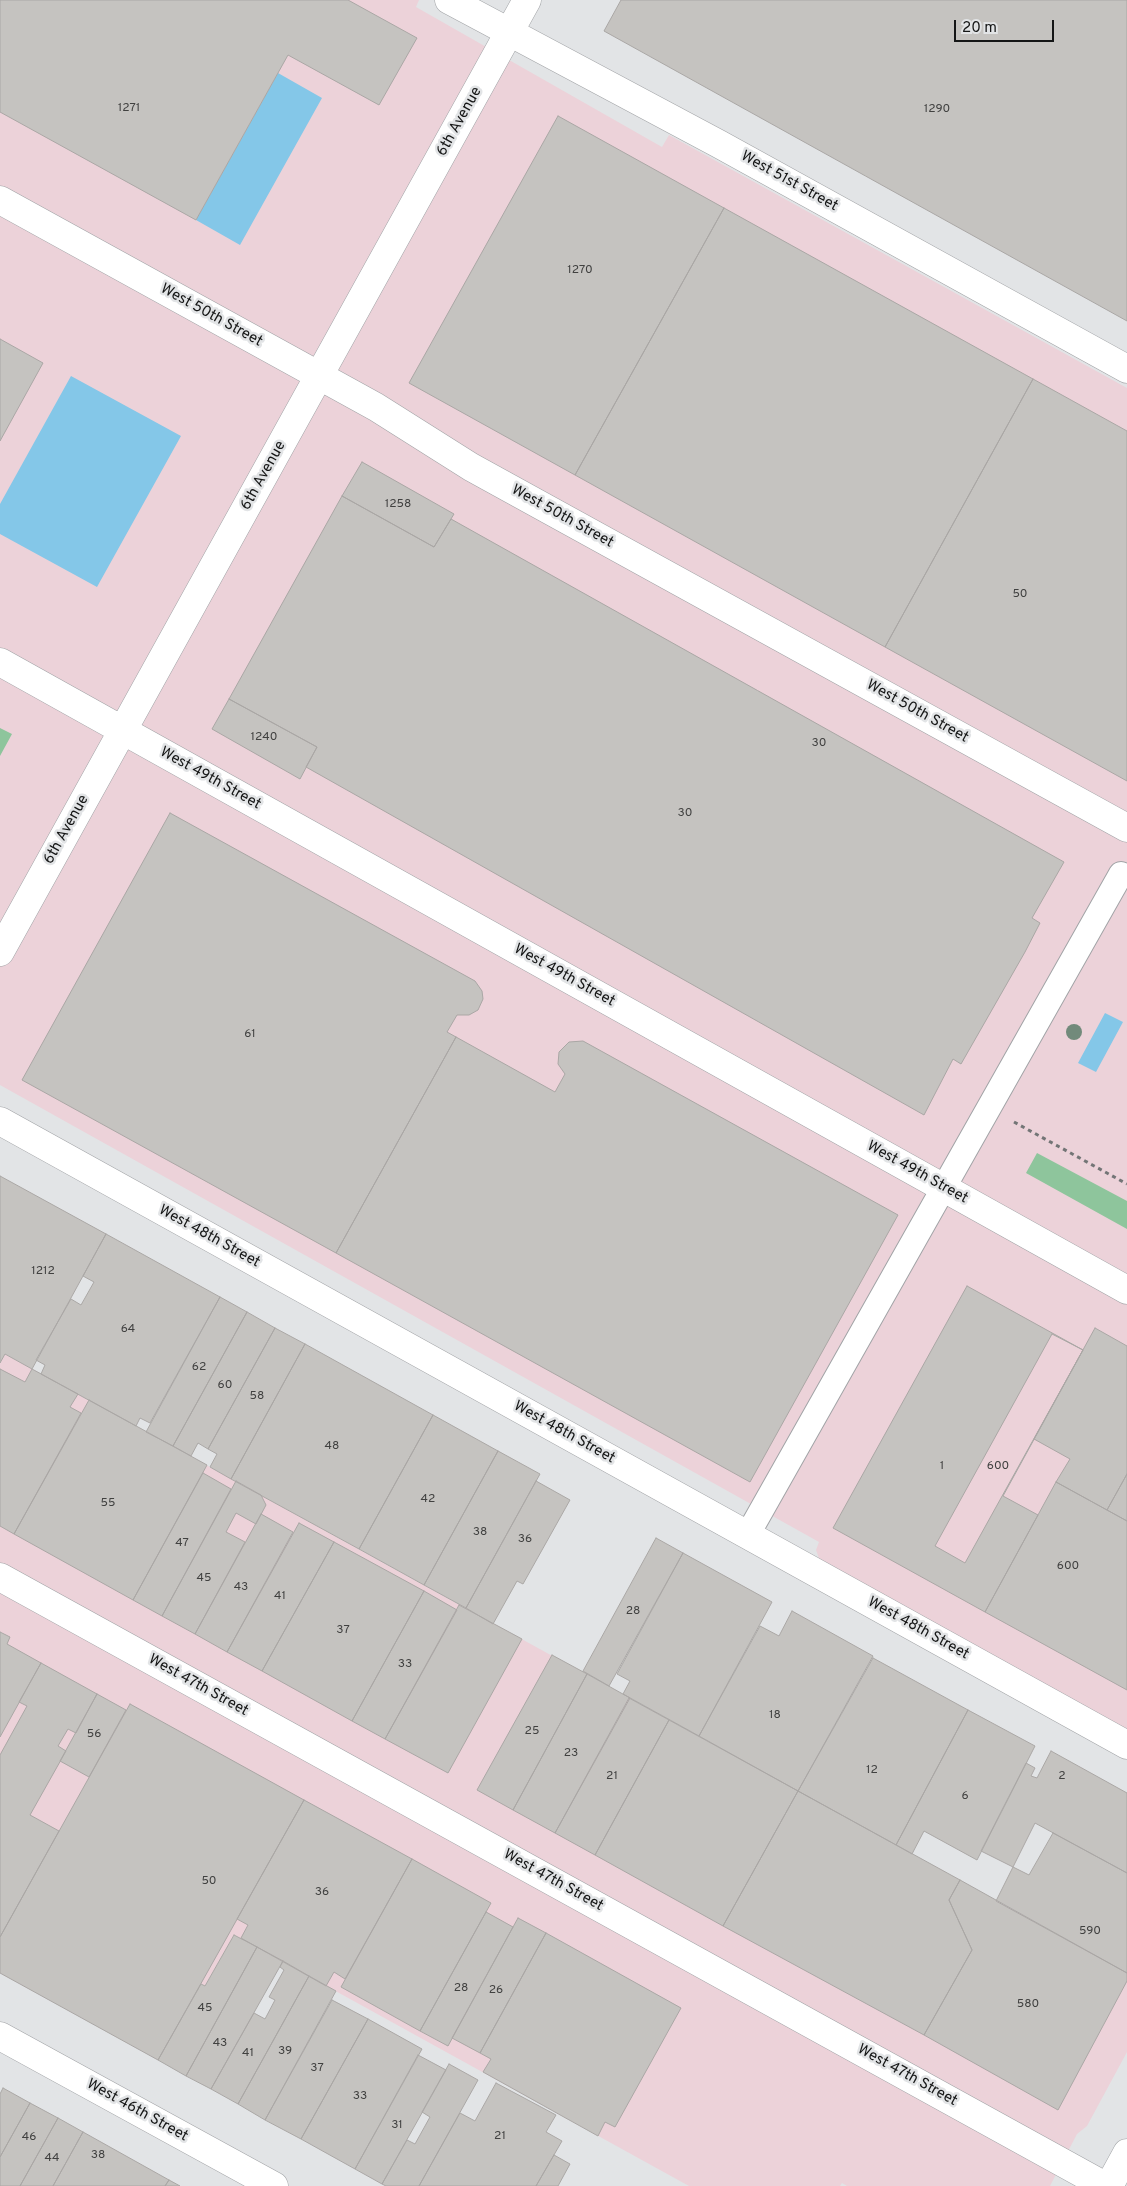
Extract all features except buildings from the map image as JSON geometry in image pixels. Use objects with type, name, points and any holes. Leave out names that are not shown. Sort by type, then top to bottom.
[{"type":"main road","name":"West 51st Street","points":[[449,0],[719,144],[1127,369]]},
{"type":"main road","name":"6th Avenue","points":[[0,952],[527,0]]},
{"type":"main road","name":"West 50th Street","points":[[0,200],[376,407],[471,467],[1127,828]]},
{"type":"main road","name":"West 49th Street","points":[[0,662],[1127,1290]]},
{"type":"main road","name":"West 48th Street","points":[[0,1121],[748,1534],[1127,1746]]},
{"type":"main road","name":"West 47th Street","points":[[0,1577],[1104,2186]]},
{"type":"main road","name":"West 46th Street","points":[[0,2036],[274,2186]]},
{"type":"main road","points":[[1109,2186],[1127,2154]]},
{"type":"street","points":[[748,1534],[1121,874]]},
{"type":"path","points":[[989,1108],[1127,1184]]},
{"type":"shaded area","points":[[0,0],[419,0],[416,7],[662,147],[669,135],[1127,388],[1127,1474],[1107,1510],[1127,1521],[1127,1733],[820,1561],[816,1550],[819,1542],[0,1085]]},
{"type":"shaded area","points":[[5,1354],[1127,1973],[1127,2052],[1087,2126],[1077,2134],[1050,2186],[847,2186],[842,2183],[840,2186],[689,2186],[234,1935],[205,1986],[201,1984],[158,2060],[0,1973],[0,1363]]},
{"type":"green space","points":[[0,728],[12,734],[0,756]]},
{"type":"green space","points":[[1037,1153],[1127,1201],[1127,1229],[1026,1173]]},
{"type":"water","points":[[278,73],[322,98],[240,245],[196,220]]},
{"type":"water","points":[[71,376],[181,436],[97,587],[0,534],[0,504]]},
{"type":"water","points":[[1105,1013],[1123,1022],[1096,1072],[1078,1063]]}]
